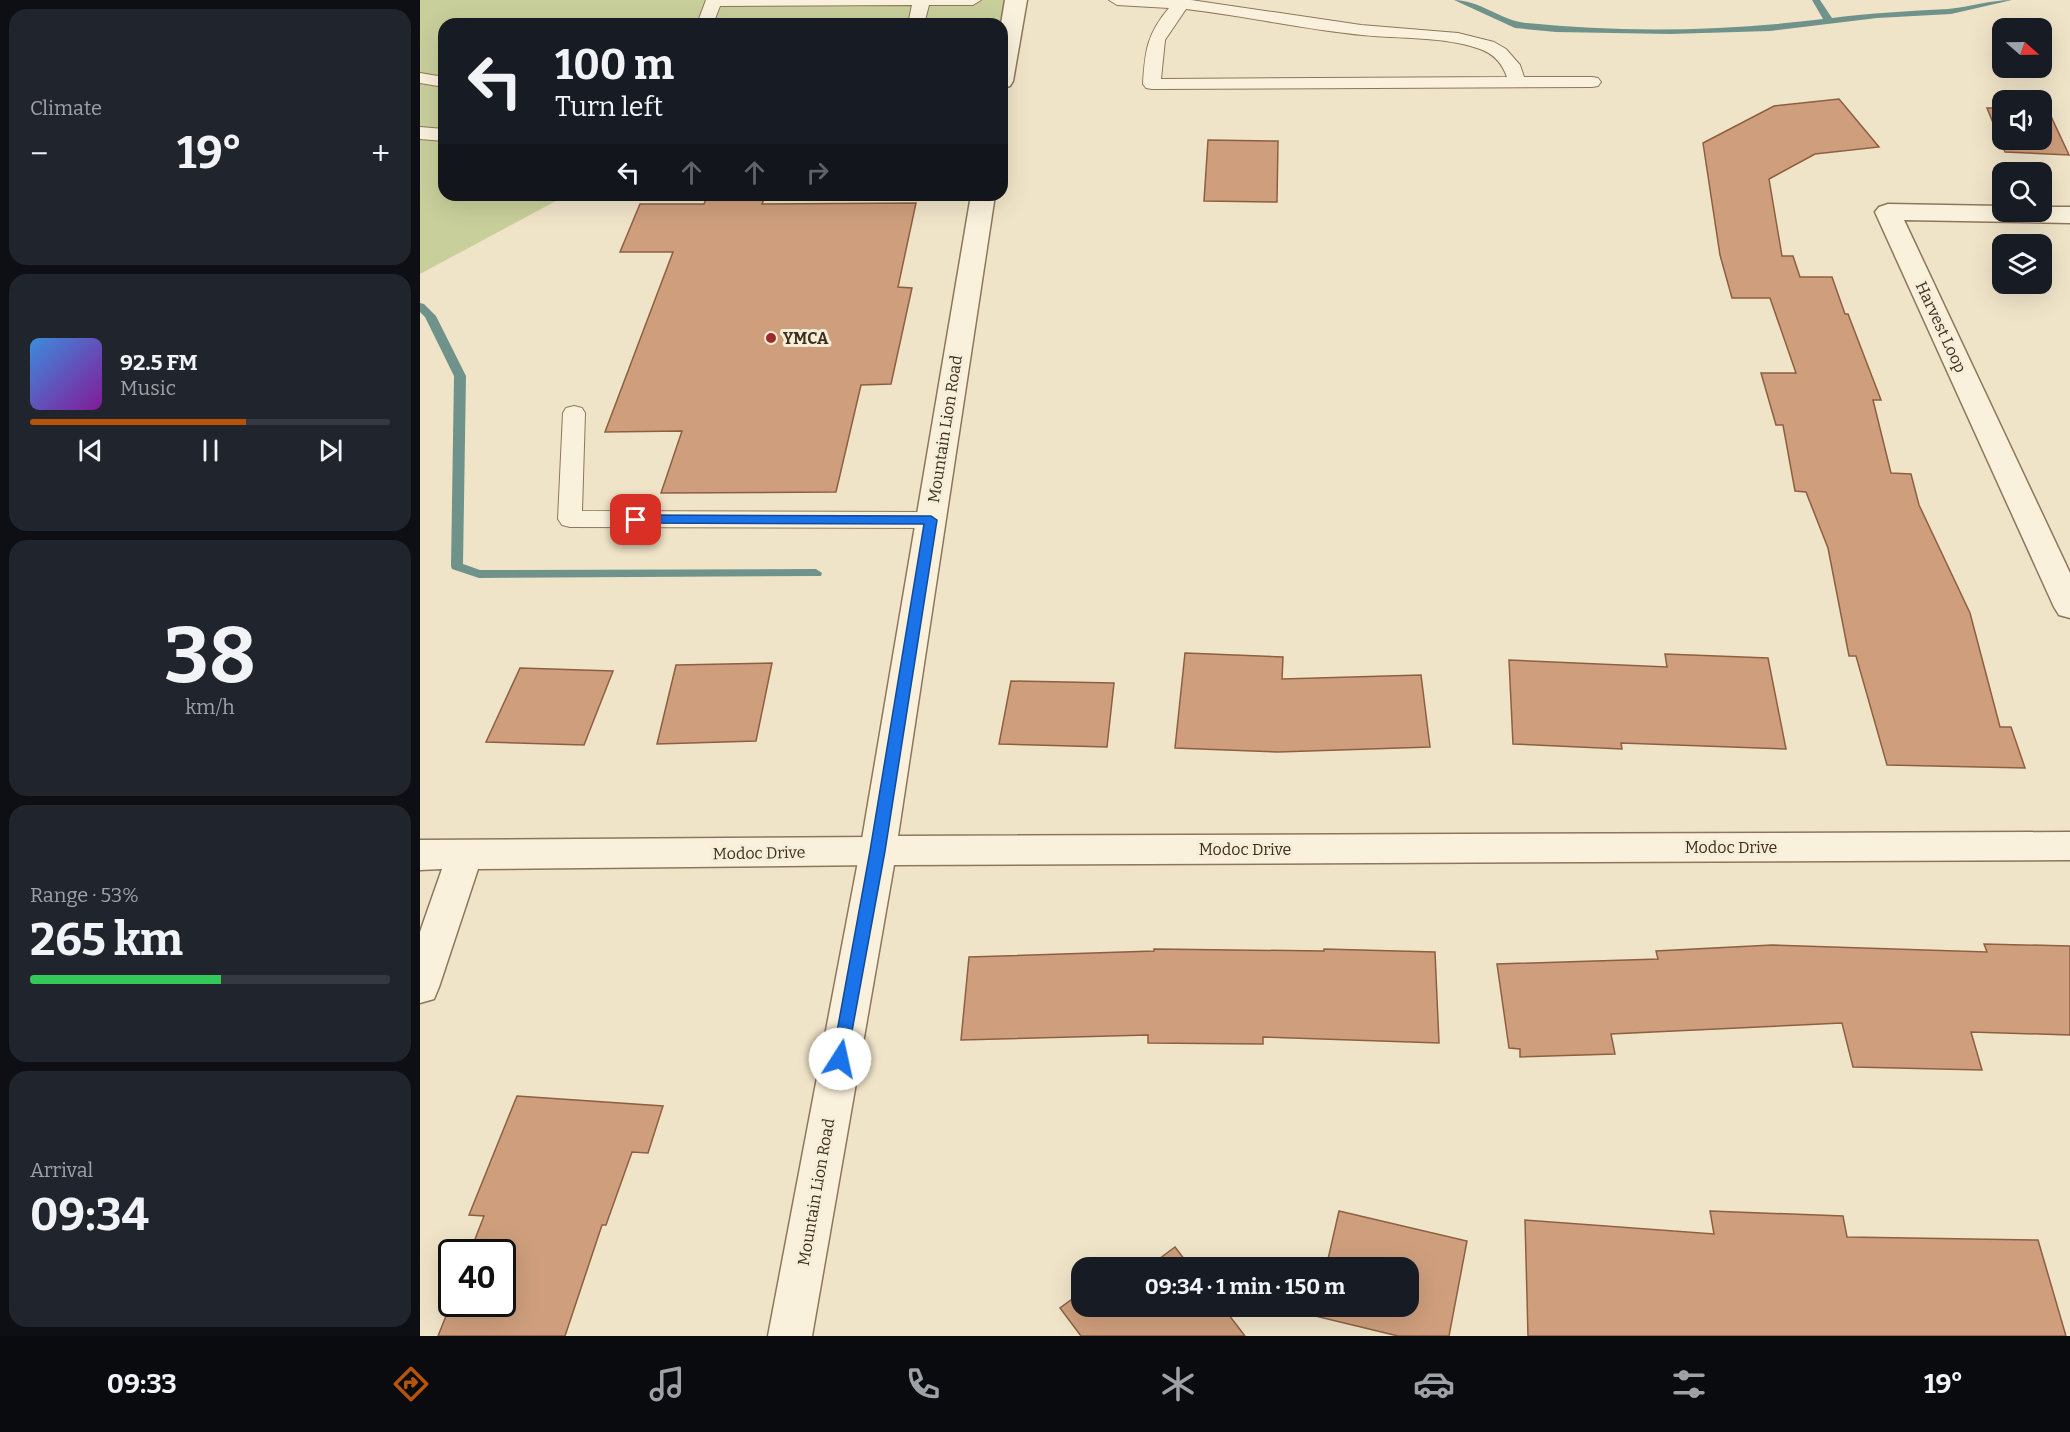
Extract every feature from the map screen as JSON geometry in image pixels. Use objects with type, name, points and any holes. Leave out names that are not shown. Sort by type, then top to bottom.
[{"type":"street","points":[[1008,46],[1016,0]]},
{"type":"street","name":"Mountain Lion Road","points":[[790,1336],[878,851],[982,201]]},
{"type":"street","name":"Harvest Loop","points":[[2070,215],[1888,212],[2070,607]]},
{"type":"street","name":"Modoc Drive","points":[[420,855],[2070,846]]},
{"type":"street","points":[[420,987],[465,855]]},
{"type":"lane","points":[[707,18],[714,0],[973,0]]},
{"type":"lane","points":[[918,18],[922,0]]},
{"type":"lane","points":[[1117,0],[1182,3],[1360,30],[1468,41],[1502,53],[1511,61],[1517,82]]},
{"type":"lane","points":[[1182,3],[1157,36],[1154,45],[1152,84],[1592,82]]},
{"type":"lane","points":[[420,78],[438,81]]},
{"type":"lane","points":[[420,134],[438,135]]},
{"type":"lane","points":[[574,413],[570,519],[931,520]]},
{"type":"green space","points":[[420,0],[1016,0],[1006,18],[438,18],[438,201],[556,201],[420,274]]},
{"type":"building","points":[[1839,99],[1879,147],[1815,154],[1769,179],[1782,256],[1793,256],[1800,277],[1832,277],[1881,400],[1873,400],[1891,473],[1911,474],[1919,505],[1970,613],[2000,727],[2011,727],[2025,768],[1887,765],[1856,656],[1849,656],[1828,548],[1806,492],[1795,491],[1783,425],[1776,425],[1761,373],[1796,373],[1770,298],[1732,298],[1720,255],[1703,143],[1774,106]]},
{"type":"building","points":[[1987,108],[1992,108],[1992,120]]},
{"type":"building","points":[[2052,119],[2069,155],[2005,152],[2004,150],[2052,150]]},
{"type":"building","points":[[1208,140],[1278,141],[1277,202],[1204,201]]},
{"type":"building","name":"YMCA","points":[[705,201],[763,201],[762,204],[916,203],[898,287],[912,288],[891,384],[861,385],[836,492],[661,493],[682,431],[605,432],[673,252],[620,252],[640,204],[704,204]]},
{"type":"building","points":[[1185,653],[1283,657],[1282,679],[1421,675],[1430,747],[1278,752],[1175,748]]},
{"type":"building","points":[[1665,654],[1768,658],[1786,749],[1621,743],[1622,749],[1513,744],[1509,660],[1667,667]]},
{"type":"building","points":[[772,663],[756,741],[657,744],[676,665]]},
{"type":"building","points":[[520,668],[613,671],[584,745],[486,742]]},
{"type":"building","points":[[1011,681],[1114,683],[1107,747],[999,744]]},
{"type":"building","points":[[1984,944],[2070,946],[2070,1035],[1971,1032],[1982,1070],[1853,1067],[1842,1023],[1611,1034],[1615,1054],[1520,1057],[1520,1049],[1509,1048],[1497,964],[1658,959],[1656,951],[1772,945],[1987,952]]},
{"type":"building","points":[[1154,949],[1324,951],[1324,949],[1435,952],[1439,1043],[1263,1037],[1263,1044],[1148,1043],[1148,1035],[961,1040],[969,957],[1154,951]]},
{"type":"building","points":[[517,1096],[663,1106],[648,1153],[632,1152],[606,1225],[602,1225],[565,1336],[438,1336],[446,1317],[516,1317],[516,1239],[475,1239],[484,1216],[469,1215]]},
{"type":"building","points":[[1339,1211],[1467,1241],[1449,1336],[1398,1336],[1319,1317],[1419,1317],[1419,1257],[1329,1257]]},
{"type":"building","points":[[1710,1211],[1843,1216],[1847,1237],[2038,1240],[2066,1336],[1528,1336],[1525,1220],[1714,1234]]},
{"type":"building","points":[[1175,1247],[1183,1257],[1162,1257]]},
{"type":"building","points":[[1071,1300],[1071,1317],[1230,1317],[1245,1336],[1081,1336],[1060,1308]]},
{"type":"waterway","points":[[1458,0],[1515,25],[1556,29],[1670,31],[1770,28],[1829,21]]},
{"type":"waterway","points":[[1816,0],[1829,21]]},
{"type":"waterway","points":[[1829,21],[1877,15],[1951,11],[2008,0]]},
{"type":"waterway","points":[[420,306],[430,316],[460,376],[457,566],[479,574],[816,573]]},
{"type":"place","name":"YMCA","points":[[771,338]]},
{"type":"route","points":[[636,520],[931,520],[878,851],[840,1059]]}]
